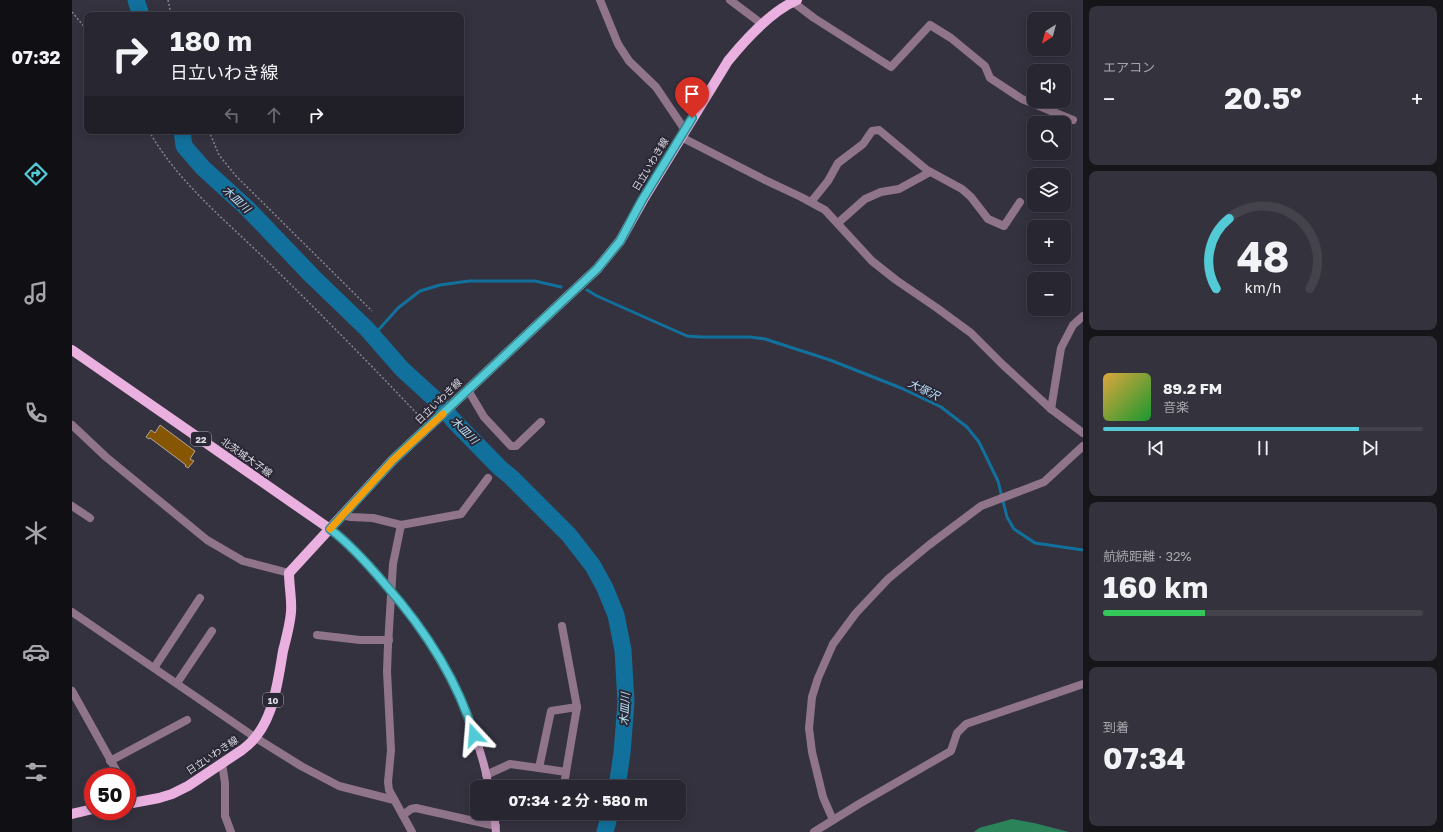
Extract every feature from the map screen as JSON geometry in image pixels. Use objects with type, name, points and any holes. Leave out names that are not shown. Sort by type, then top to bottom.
[{"type":"main road","name":"日立いわき線","points":[[136,802],[159,798],[172,794],[188,786],[250,744],[256,738],[266,721],[270,709],[291,613],[289,573],[393,460],[610,256],[620,241],[642,200],[724,66],[744,42],[762,24],[794,1]]},
{"type":"main road","name":"北茨城大子線","points":[[72,350],[330,529]]},
{"type":"main road","points":[[330,529],[363,558],[409,613],[431,644],[452,681],[470,721],[487,780]]},
{"type":"main road","points":[[72,814],[84,811]]},
{"type":"street","points":[[600,0],[618,44],[629,61],[656,87],[683,133],[763,179],[825,210],[872,261],[896,280],[971,333],[1002,364],[1052,409],[1083,433]]},
{"type":"street","points":[[730,0],[762,24]]},
{"type":"street","points":[[794,1],[814,18],[891,67],[930,25],[951,38],[985,66],[990,78],[1022,99],[1073,120]]},
{"type":"street","points":[[811,202],[828,181],[838,163],[863,144],[872,131],[879,130],[930,172],[962,189],[971,197],[988,219],[1004,226],[1020,202]]},
{"type":"street","points":[[838,223],[865,198],[881,192],[899,189],[930,172]]},
{"type":"street","points":[[1052,409],[1060,348],[1073,325],[1083,316]]},
{"type":"street","points":[[468,390],[484,417],[511,446],[516,446],[540,422]]},
{"type":"street","points":[[72,425],[106,458],[207,540],[243,561],[289,573]]},
{"type":"street","points":[[833,820],[823,797],[812,752],[809,728],[812,697],[818,678],[833,644],[856,613],[888,580],[929,544],[981,506],[1044,482],[1083,446]]},
{"type":"street","points":[[341,515],[373,518],[402,525],[461,514],[488,478]]},
{"type":"street","points":[[72,506],[90,518]]},
{"type":"street","points":[[402,525],[393,564],[387,671],[391,750],[388,782],[389,790],[412,832]]},
{"type":"street","points":[[154,668],[200,598]]},
{"type":"street","points":[[72,612],[256,738],[301,766],[339,786],[394,800]]},
{"type":"street","points":[[562,626],[577,707],[565,780]]},
{"type":"street","points":[[177,683],[212,631]]},
{"type":"street","points":[[317,635],[360,640],[389,640]]},
{"type":"street","points":[[814,832],[951,751],[957,733],[966,724],[1083,684]]},
{"type":"street","points":[[72,692],[115,768]]},
{"type":"street","points":[[539,768],[551,710],[577,707]]},
{"type":"street","points":[[110,760],[187,720]]},
{"type":"street","points":[[222,763],[225,783],[225,816],[231,832]]},
{"type":"street","points":[[486,775],[510,764],[566,772]]},
{"type":"street","points":[[403,815],[411,809],[416,808],[496,829]]},
{"type":"path","points":[[168,0],[170,12]]},
{"type":"path","points":[[72,12],[84,26]]},
{"type":"path","points":[[151,134],[156,144],[191,188],[432,424]]},
{"type":"path","points":[[210,134],[219,155],[236,176],[372,311]]},
{"type":"green space","points":[[1012,819],[1069,832],[974,832],[979,828]]},
{"type":"building","points":[[160,425],[195,451],[190,459],[194,461],[188,468],[150,438],[149,439],[146,437],[151,430],[155,433]]},
{"type":"waterway","name":"木皿川","points":[[136,0],[140,12]]},
{"type":"waterway","name":"木皿川","points":[[182,134],[184,146],[203,168],[247,208],[313,277],[367,329],[402,369],[437,401],[454,421],[500,468],[511,477],[569,535],[593,566],[605,588],[616,615],[623,650],[626,702],[622,753],[618,780]]},
{"type":"waterway","points":[[373,336],[398,308],[420,291],[440,285],[469,281],[535,281],[561,287]]},
{"type":"waterway","name":"大塚沢","points":[[587,290],[597,296],[687,336],[750,337],[765,339],[830,360],[901,388],[941,407],[967,427],[979,442],[998,481],[1007,517],[1014,529],[1035,543],[1083,550]]},
{"type":"waterway","name":"木皿川","points":[[605,832],[608,820]]},
{"type":"slow traffic","points":[[330,529],[348,507],[393,460],[443,414]]},
{"type":"route","points":[[474,735],[470,721],[452,681],[431,644],[409,613],[363,558],[330,529],[348,507],[393,460],[610,256],[692,118]]}]
